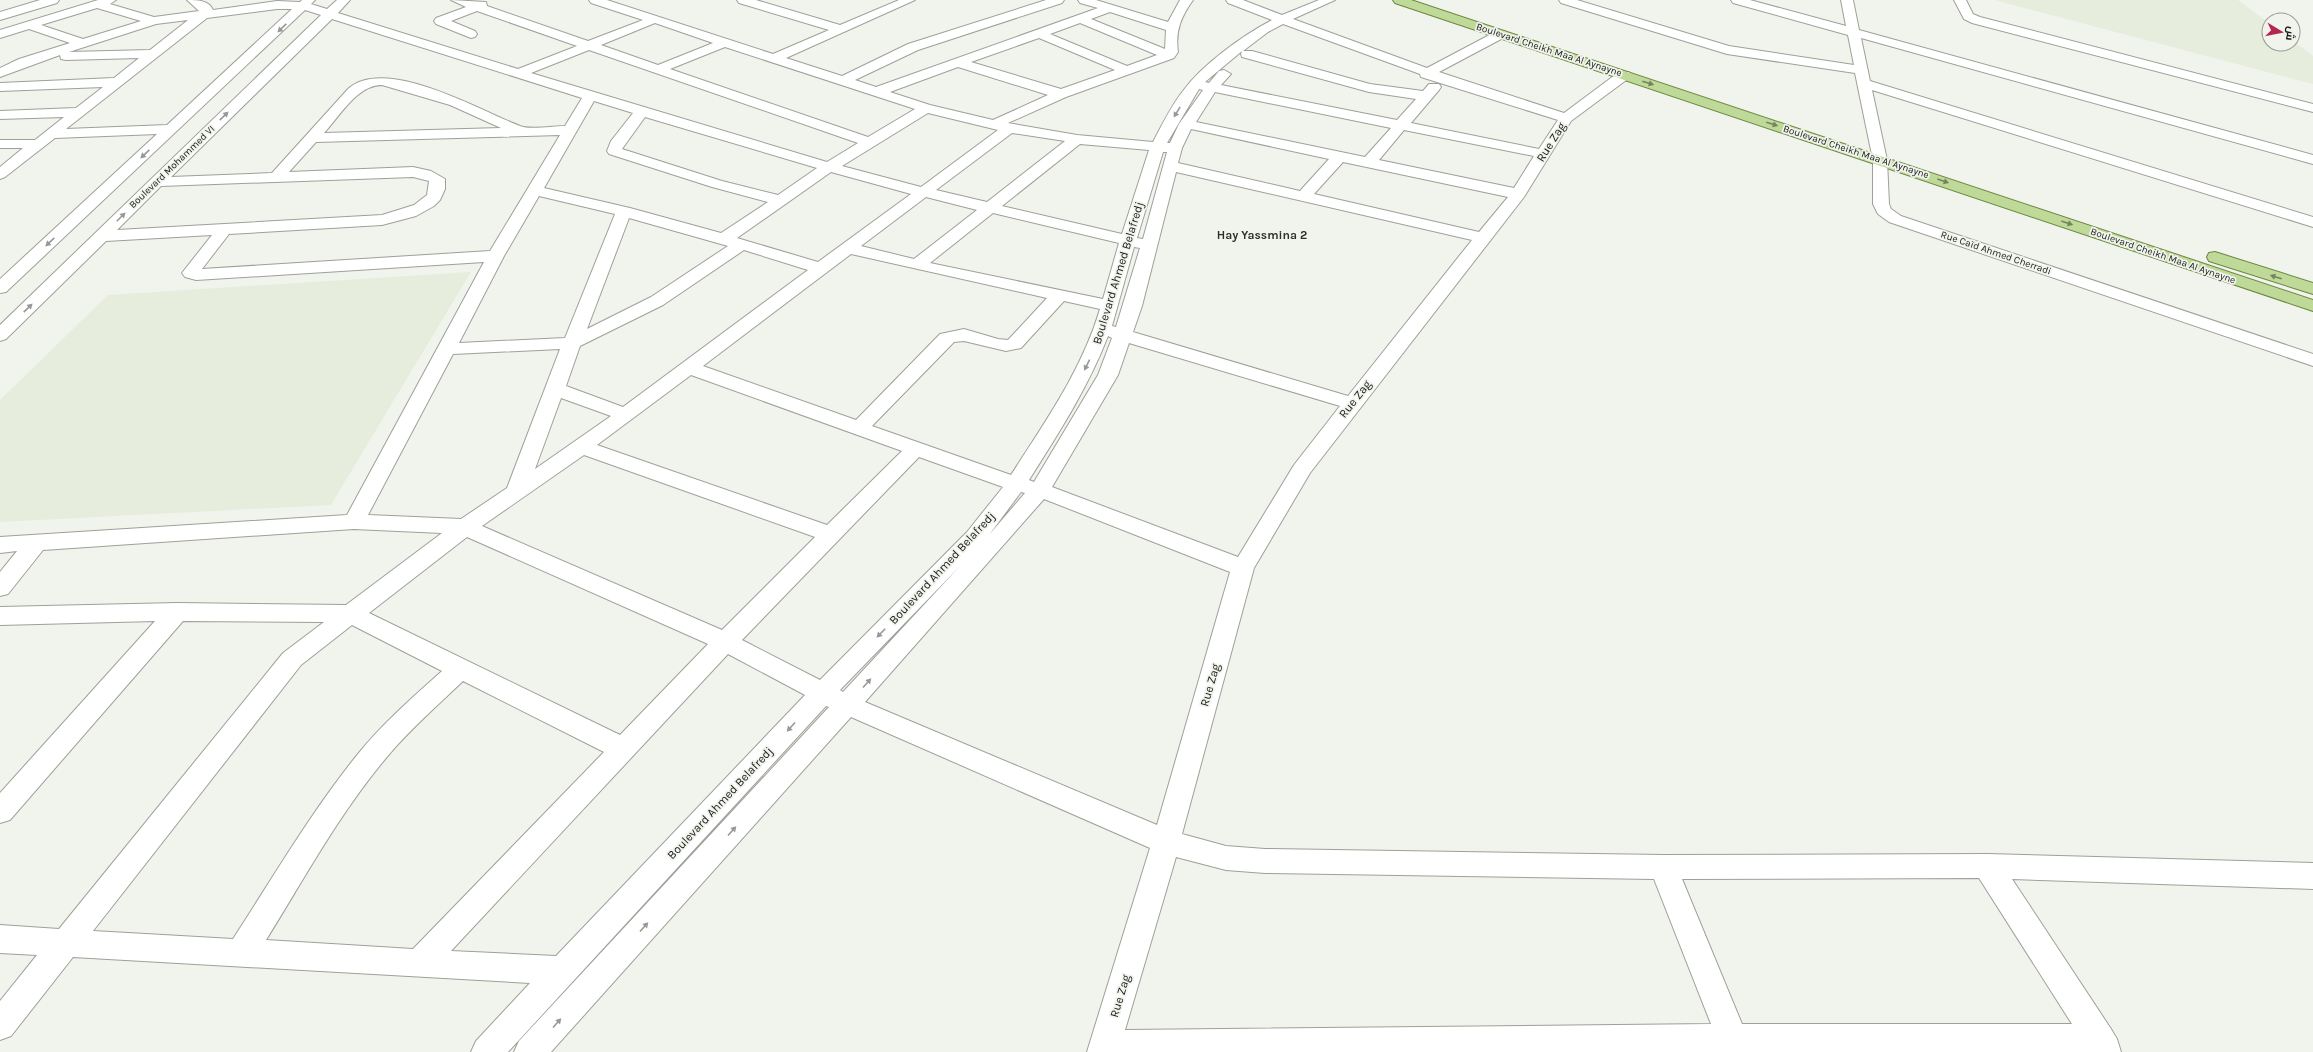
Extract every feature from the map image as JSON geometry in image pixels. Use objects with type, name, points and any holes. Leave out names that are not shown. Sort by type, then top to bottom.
[{"type":"main road","name":"Boulevard Cheikh Maa Al Aynayne","points":[[1399,0],[1624,75],[1873,149],[2313,289]]},
{"type":"main road","name":"Boulevard Cheikh Maa Al Aynayne","points":[[1426,0],[1841,134]]},
{"type":"main road","name":"Boulevard Cheikh Maa Al Aynayne","points":[[1873,149],[2313,306]]},
{"type":"street","points":[[0,16],[51,0],[79,9]]},
{"type":"street","points":[[0,34],[110,0]]},
{"type":"street","points":[[0,174],[204,14],[207,9],[193,0]]},
{"type":"street","name":"Boulevard Mohammed VI","points":[[1,333],[344,0]]},
{"type":"street","points":[[457,0],[868,142]]},
{"type":"street","points":[[471,34],[440,21],[497,0]]},
{"type":"street","points":[[595,0],[926,108],[1001,127],[1167,154],[1304,196],[1483,238]]},
{"type":"street","points":[[743,0],[839,29]]},
{"type":"street","points":[[775,58],[909,0]]},
{"type":"street","points":[[844,81],[913,46],[1058,0]]},
{"type":"street","points":[[1084,0],[1105,11],[1173,28]]},
{"type":"street","points":[[0,1025],[64,942],[292,659],[465,527],[582,447],[686,367],[923,192],[1001,127],[1062,94],[1169,56],[1172,52],[1169,40],[1179,11],[1187,0]]},
{"type":"street","name":"Rue Zag","points":[[1104,1049],[1166,842],[1243,568],[1301,470],[1352,403],[1518,194],[1566,118],[1434,76],[1288,23],[1232,0]]},
{"type":"street","name":"Boulevard Ahmed Belafredj","points":[[487,1052],[822,693],[975,537],[1016,484],[1059,416],[1087,366],[1110,306],[1138,243],[1167,154],[1186,124],[1203,85],[1288,23],[1329,0]]},
{"type":"street","name":"Boulevard Ahmed Belafredj","points":[[1167,154],[1163,133],[1203,85],[1251,38],[1347,0]]},
{"type":"street","points":[[1565,0],[1727,50],[1863,76],[2313,222]]},
{"type":"street","points":[[1583,6],[1595,0]]},
{"type":"street","points":[[1737,0],[2313,160]]},
{"type":"street","name":"Rue Caïd Ahmed Cherradi","points":[[1847,0],[1863,76],[1881,204],[1884,211],[1895,219],[2313,360]]},
{"type":"street","points":[[1960,0],[1968,16],[1976,20],[2313,108]]},
{"type":"street","points":[[0,288],[307,3]]},
{"type":"street","points":[[0,73],[42,56],[154,21],[277,5],[307,3],[330,13],[590,96],[829,166],[923,192],[1138,243]]},
{"type":"street","points":[[778,10],[799,3]]},
{"type":"street","points":[[97,4],[154,21]]},
{"type":"street","points":[[876,92],[1105,11]]},
{"type":"street","points":[[520,73],[655,19]]},
{"type":"street","points":[[1081,19],[1169,56]]},
{"type":"street","points":[[29,25],[81,43]]},
{"type":"street","points":[[1040,34],[1126,70]]},
{"type":"street","points":[[1369,162],[1426,96],[1434,76],[1501,34]]},
{"type":"street","points":[[657,70],[724,42]]},
{"type":"street","points":[[42,56],[154,54]]},
{"type":"street","points":[[1247,54],[1369,88],[1426,96]]},
{"type":"street","points":[[959,63],[1062,94]]},
{"type":"street","points":[[1566,118],[1624,75]]},
{"type":"street","points":[[276,178],[359,86],[376,81],[390,82],[456,102],[492,116],[519,132]]},
{"type":"street","points":[[0,88],[117,82]]},
{"type":"street","points":[[1203,85],[1403,124],[1544,154]]},
{"type":"street","points":[[354,522],[448,349],[496,256],[536,191],[590,96]]},
{"type":"street","points":[[725,238],[829,166],[926,108]]},
{"type":"street","points":[[642,111],[616,144],[614,151],[717,184],[780,200]]},
{"type":"street","points":[[0,115],[78,112]]},
{"type":"street","points":[[1186,124],[1518,194]]},
{"type":"street","points":[[52,134],[171,129]]},
{"type":"street","points":[[311,138],[571,130]]},
{"type":"street","points":[[917,265],[992,208],[1077,140]]},
{"type":"street","points":[[0,144],[40,144]]},
{"type":"street","points":[[1304,196],[1340,156]]},
{"type":"street","points":[[102,236],[382,220],[419,208],[434,198],[439,188],[437,179],[426,174],[413,172],[156,182]]},
{"type":"street","points":[[536,191],[624,211],[725,238],[819,268]]},
{"type":"street","points":[[516,493],[572,343],[624,211]]},
{"type":"street","points":[[225,228],[191,273],[196,275],[496,256]]},
{"type":"street","name":"Boulevard Ahmed Belafredj","points":[[530,1052],[847,705],[1040,490],[1108,375],[1124,336],[1138,243]]},
{"type":"street","points":[[448,349],[572,343],[657,301],[742,244]]},
{"type":"street","points":[[847,248],[917,265],[1110,306]]},
{"type":"street","points":[[859,428],[947,338],[954,334],[966,334],[1007,347],[1014,344],[1060,295]]},
{"type":"street","points":[[1102,329],[1352,403]]},
{"type":"street","points":[[686,367],[1016,484],[1040,490],[1243,568]]},
{"type":"street","points":[[555,389],[625,414]]},
{"type":"street","points":[[582,447],[831,535]]},
{"type":"street","points":[[419,963],[725,642],[916,448]]},
{"type":"street","points":[[0,545],[36,544],[354,522],[465,527],[725,642],[847,705],[1166,842],[1226,858],[1265,861],[1662,868],[1987,866],[2313,876]]},
{"type":"street","points":[[0,588],[36,544]]},
{"type":"street","points":[[0,812],[177,612]]},
{"type":"street","points":[[0,616],[177,612],[350,614],[459,670],[623,749]]},
{"type":"street","points":[[241,953],[331,811],[368,761],[407,718],[459,670]]},
{"type":"street","points":[[1987,866],[2103,1046]]},
{"type":"street","points":[[1662,868],[1735,1046]]},
{"type":"street","points":[[0,939],[562,971]]},
{"type":"street","points":[[1104,1049],[2103,1046]]},
{"type":"shaded area","points":[[1994,0],[2238,0],[2261,17],[2261,52],[2301,52],[2301,47],[2313,56],[2313,84]]},
{"type":"shaded area","points":[[471,272],[331,505],[0,522],[0,400],[108,295]]},
{"type":"district","name":"Hay Yassmina 2","points":[[1262,235]]}]
